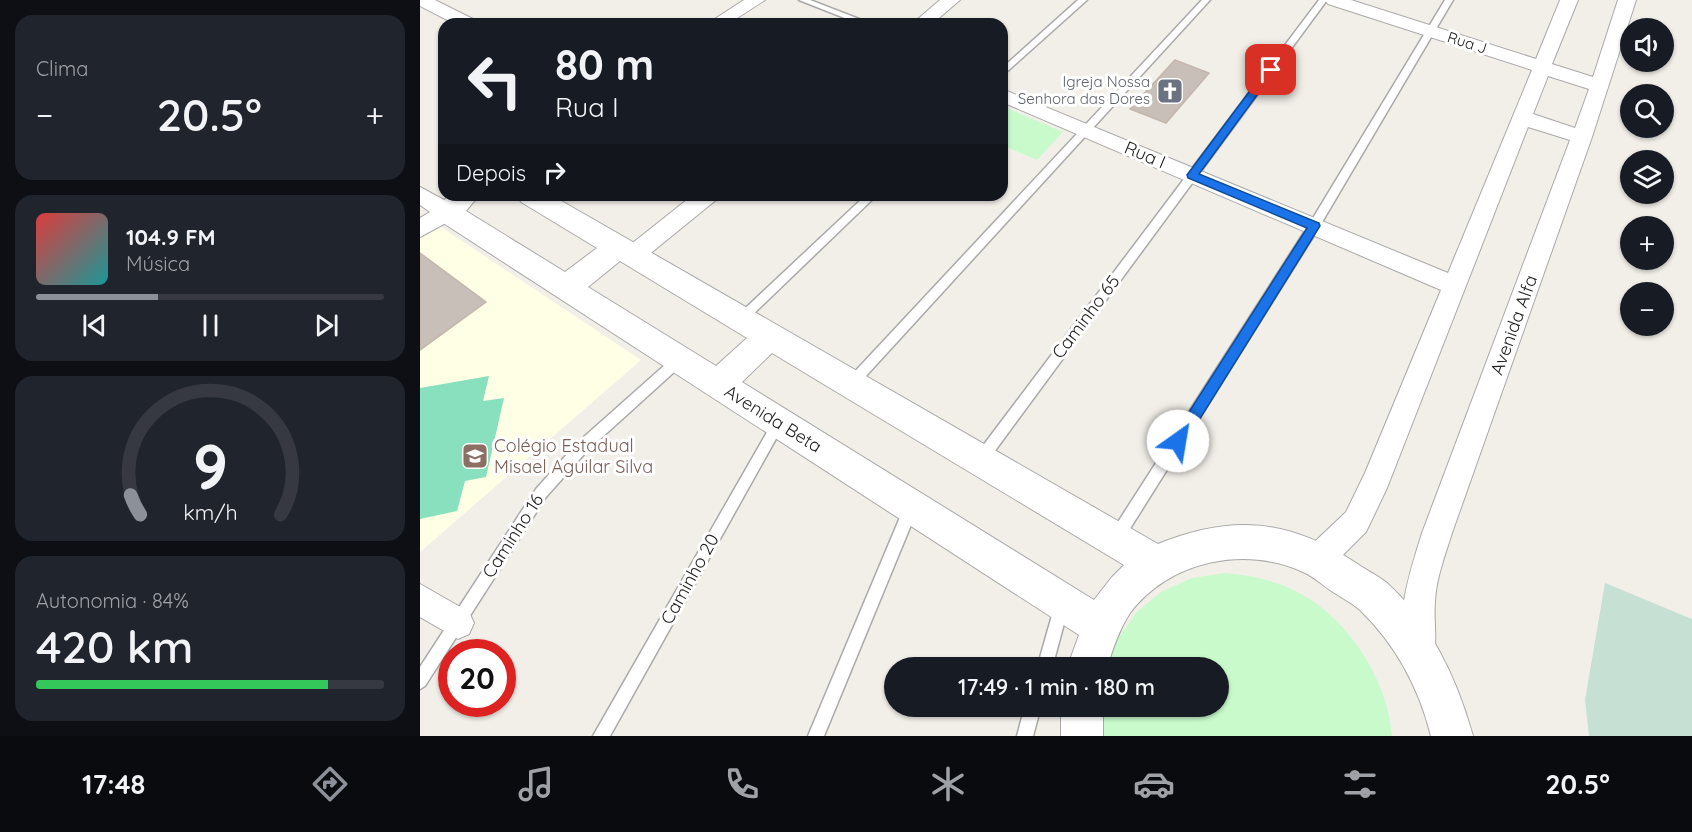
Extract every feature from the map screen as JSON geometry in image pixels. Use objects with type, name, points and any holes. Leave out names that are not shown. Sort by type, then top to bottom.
[{"type":"street","points":[[422,0],[457,18]]},
{"type":"street","points":[[928,18],[951,0]]},
{"type":"street","name":"Rua J","points":[[1334,0],[1600,86]]},
{"type":"street","points":[[1318,559],[1356,522],[1372,490],[1453,285],[1544,68],[1569,0]]},
{"type":"street","name":"Avenida Alfa","points":[[1420,652],[1419,604],[1422,582],[1437,533],[1582,137],[1627,0]]},
{"type":"street","points":[[725,18],[750,1]]},
{"type":"street","name":"Rua I","points":[[1008,98],[1453,285]]},
{"type":"street","points":[[1523,118],[1582,137]]},
{"type":"street","points":[[540,201],[1157,564]]},
{"type":"street","points":[[566,288],[626,251],[699,201]]},
{"type":"street","name":"Avenida Beta","points":[[438,208],[1100,626]]},
{"type":"street","points":[[718,384],[769,336]]},
{"type":"street","points":[[1090,657],[1100,626],[1125,590],[1157,564],[1194,547],[1234,541],[1276,545],[1318,559],[1374,597],[1420,652],[1443,699],[1452,736]]},
{"type":"street","points":[[420,599],[458,623]]},
{"type":"street","points":[[1082,717],[1082,736]]},
{"type":"lane","points":[[803,0],[851,18]]},
{"type":"lane","points":[[1008,68],[1083,0]]},
{"type":"lane","points":[[851,384],[1206,0]]},
{"type":"lane","name":"Caminho 65","points":[[980,460],[1323,0]]},
{"type":"lane","points":[[1116,539],[1314,226],[1449,0]]},
{"type":"lane","points":[[741,319],[866,201]]},
{"type":"lane","name":"Caminho 16","points":[[420,681],[541,493],[582,447],[680,360]]},
{"type":"lane","name":"Caminho 20","points":[[601,736],[779,423]]},
{"type":"lane","points":[[816,736],[912,507]]},
{"type":"lane","points":[[1047,657],[1063,603]]},
{"type":"lane","points":[[1025,736],[1030,717]]},
{"type":"shaded area","name":"Colégio Estadual Misael Aguilar Silva","points":[[435,223],[641,360],[420,552],[420,233]]},
{"type":"shaded area","points":[[1605,583],[1692,619],[1692,736],[1589,736],[1585,700]]},
{"type":"green space","points":[[1008,109],[1063,132],[1037,160],[1008,148]]},
{"type":"green space","points":[[489,376],[483,401],[504,398],[486,477],[465,481],[457,511],[420,519],[420,388]]},
{"type":"green space","points":[[1224,573],[1258,578],[1291,589],[1311,600],[1329,614],[1346,631],[1373,670],[1389,714],[1392,736],[1104,736],[1103,717],[1229,717],[1229,657],[1111,657],[1116,641],[1136,613],[1161,592],[1192,578]]},
{"type":"building","name":"Igreja Nossa Senhora das Dores","points":[[1175,60],[1209,73],[1166,123],[1130,109]]},
{"type":"building","points":[[420,253],[486,302],[420,350]]},
{"type":"place","name":"Igreja Nossa Senhora das Dores","points":[[1170,91]]},
{"type":"place","name":"Colégio Estadual Misael Aguilar Silva","points":[[475,456]]},
{"type":"route","points":[[1178,441],[1314,226],[1192,175],[1271,70]]}]
